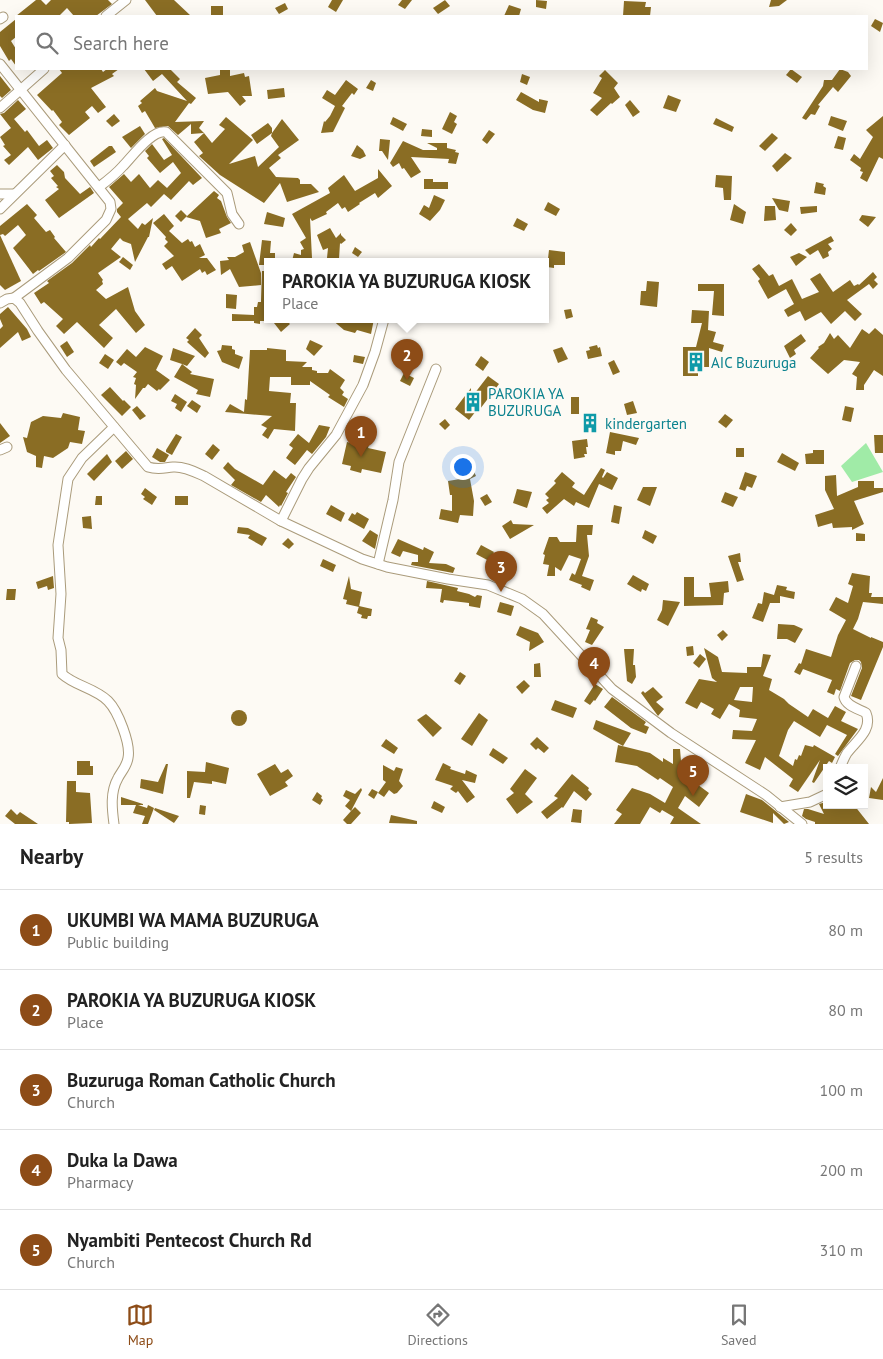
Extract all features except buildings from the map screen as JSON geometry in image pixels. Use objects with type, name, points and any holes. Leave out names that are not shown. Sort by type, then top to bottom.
[{"type":"street","points":[[107,15],[126,0]]},
{"type":"street","points":[[0,64],[99,187],[110,202],[111,210],[106,220],[68,258],[14,298],[0,303]]},
{"type":"street","points":[[0,108],[43,70]]},
{"type":"street","points":[[99,187],[122,167],[142,145],[162,131],[170,135],[227,193],[232,214],[239,224]]},
{"type":"street","points":[[0,209],[65,145]]},
{"type":"street","points":[[0,194],[14,194]]},
{"type":"street","points":[[14,298],[20,303],[66,370],[148,467],[155,470],[180,467],[192,471],[281,521],[362,559],[448,579],[488,585],[522,599],[543,614],[612,689],[671,733],[745,781],[802,824]]},
{"type":"street","points":[[281,521],[302,479],[336,435],[362,385],[375,352],[383,323]]},
{"type":"street","points":[[378,564],[393,500],[399,462],[436,369]]},
{"type":"street","points":[[114,427],[82,458],[68,478],[58,545],[61,594],[58,631],[62,674],[75,683],[100,694],[108,701],[116,711],[128,746],[129,756],[127,764],[114,786],[112,810],[114,824]]},
{"type":"street","points":[[842,764],[847,753],[861,738],[868,722],[866,713],[845,701],[846,690],[856,666]]},
{"type":"street","points":[[780,807],[810,802],[823,796]]},
{"type":"green space","points":[[866,443],[883,472],[852,482],[841,466]]},
{"type":"place","name":"AIC Buzuruga","points":[[696,362]]},
{"type":"place","name":"PAROKIA YA BUZURUGA KIOSK","points":[[407,380]]},
{"type":"place","name":"PAROKIA YA BUZURUGA","points":[[473,402]]},
{"type":"place","name":"kindergarten","points":[[590,423]]},
{"type":"place","name":"UKUMBI WA MAMA BUZURUGA","points":[[361,457]]},
{"type":"place","name":"Buzuruga Roman Catholic Church","points":[[501,592]]},
{"type":"place","name":"Duka la Dawa","points":[[594,688]]},
{"type":"place","name":"Nyambiti Pentecost Church Rd","points":[[693,796]]}]
